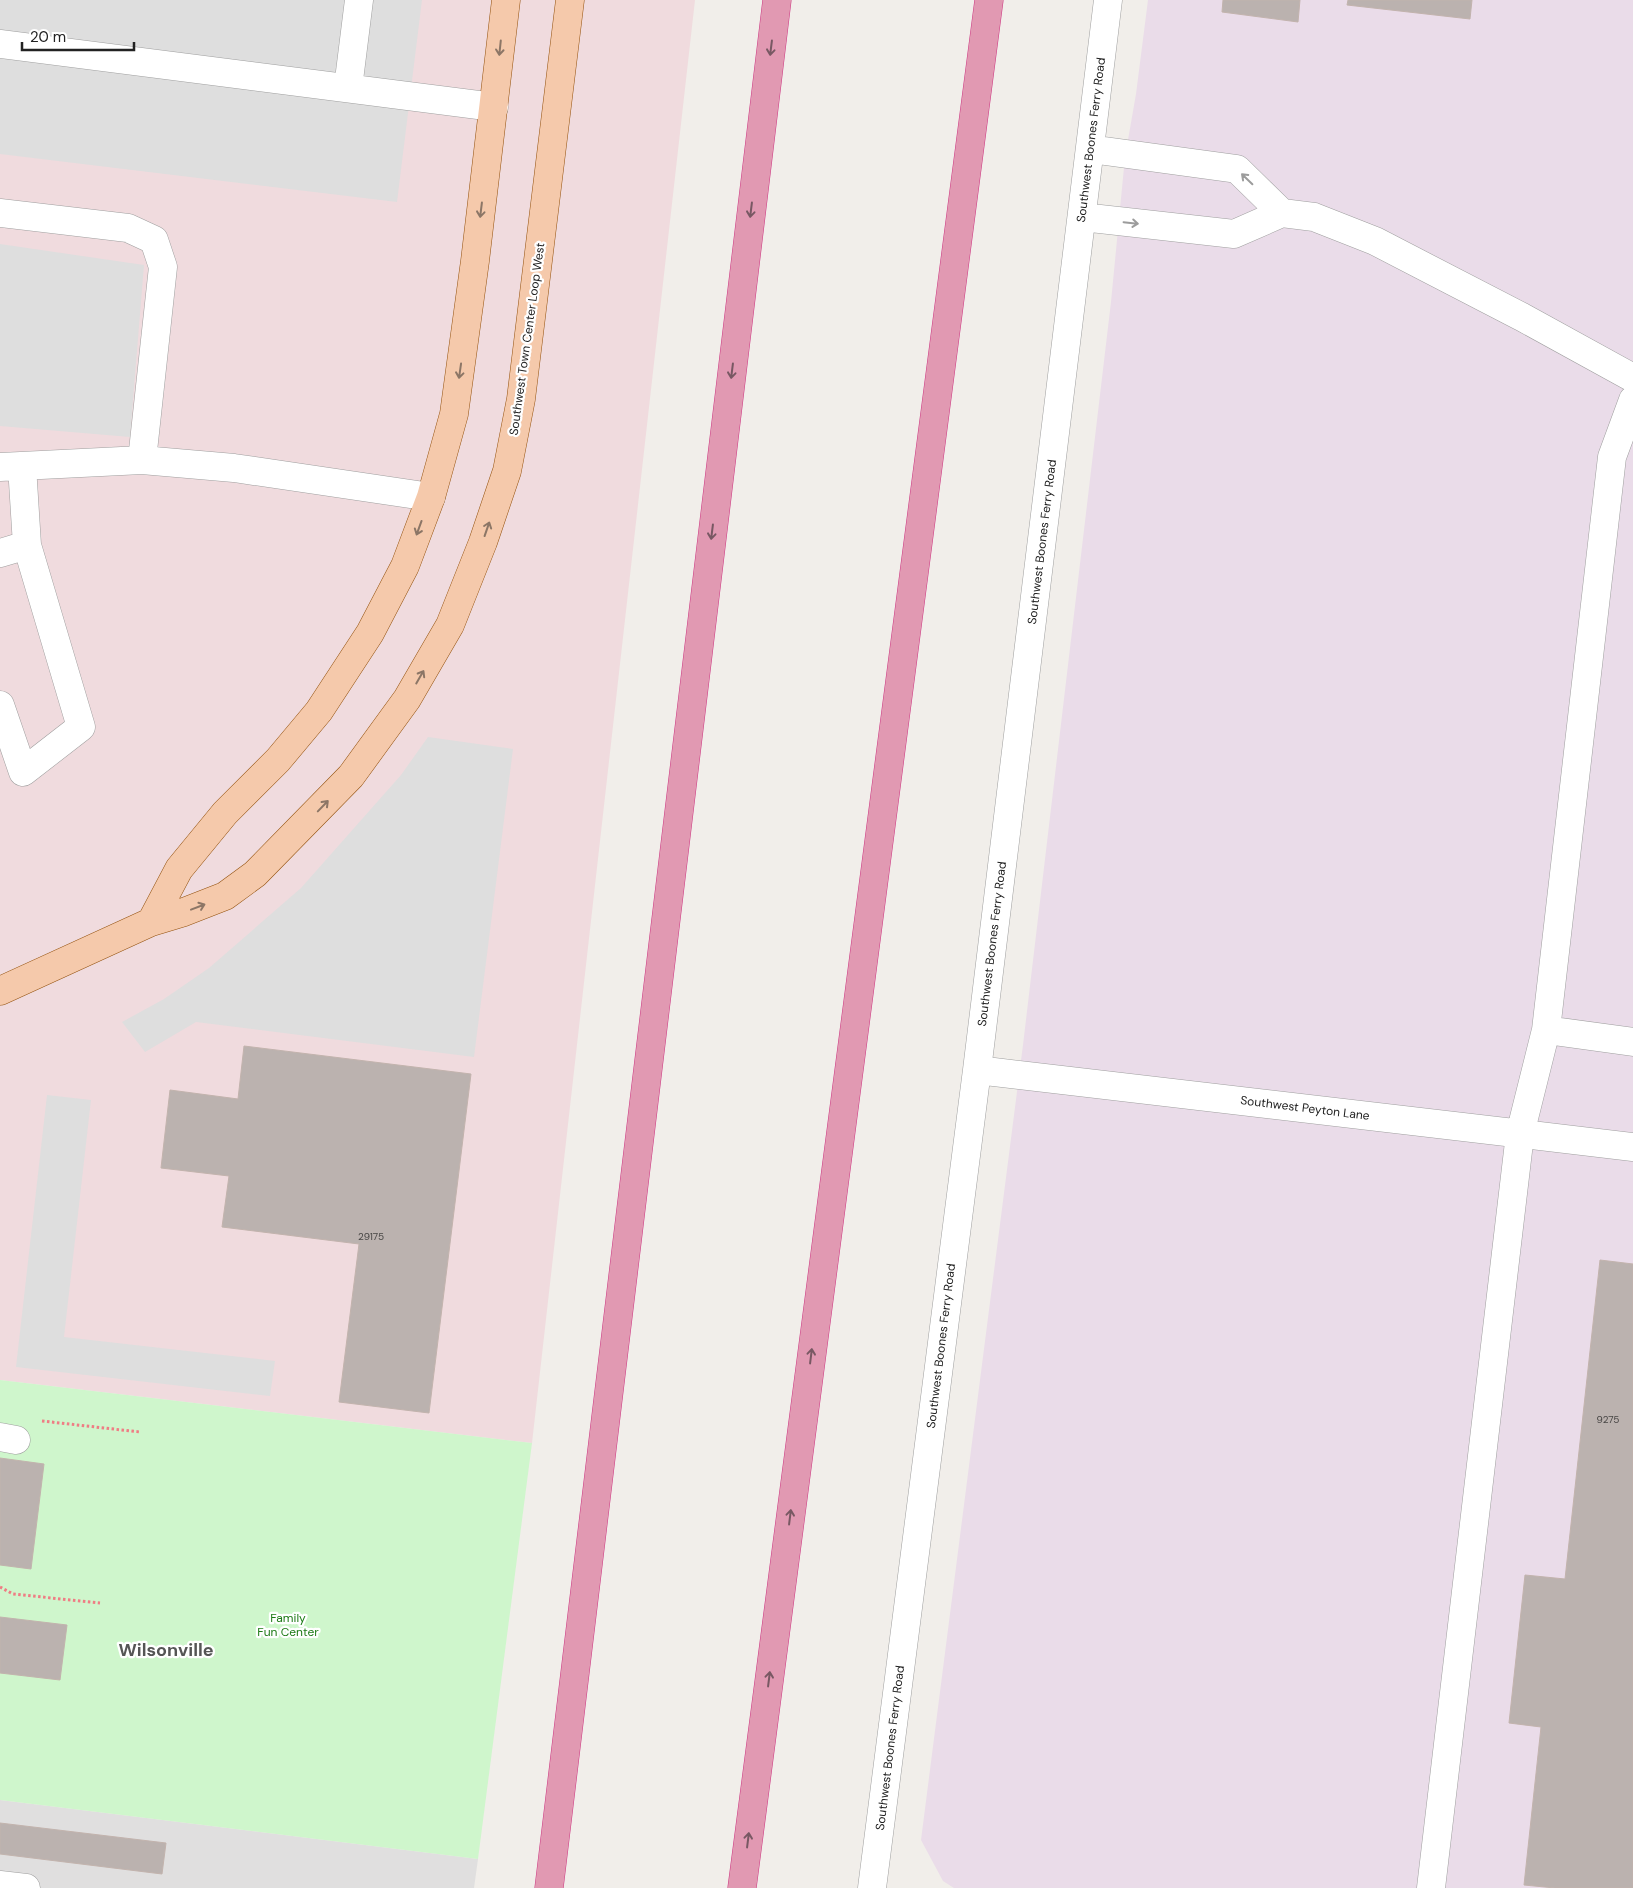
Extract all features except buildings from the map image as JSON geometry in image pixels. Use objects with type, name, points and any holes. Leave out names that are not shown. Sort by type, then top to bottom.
[{"type":"highway","points":[[549,1888],[776,0]]},
{"type":"highway","points":[[742,1888],[989,0]]},
{"type":"main road","points":[[151,922],[179,869],[224,812],[278,760],[319,711],[370,633],[406,566],[431,497],[454,414],[475,261],[506,0]]},
{"type":"main road","name":"Southwest Town Center Loop West","points":[[0,991],[151,922],[184,912],[225,896],[255,874],[352,776],[407,699],[450,625],[483,542],[507,471],[521,399],[570,0]]},
{"type":"street","points":[[348,88],[359,0]]},
{"type":"street","name":"Southwest Boones Ferry Road","points":[[872,1888],[977,1070],[1108,0]]},
{"type":"street","points":[[0,44],[494,106]]},
{"type":"street","points":[[1090,149],[1237,169],[1282,213]]},
{"type":"street","points":[[0,213],[128,228],[154,240],[163,267],[142,460]]},
{"type":"street","points":[[1082,217],[1234,234],[1282,213],[1314,217],[1375,241],[1522,317],[1633,378]]},
{"type":"street","points":[[1430,1888],[1520,1134],[1546,1030],[1612,457],[1633,400]]},
{"type":"street","points":[[1,714],[23,772],[81,727],[27,545],[11,467],[142,460],[234,468],[431,497]]},
{"type":"street","points":[[0,553],[27,545]]},
{"type":"street","points":[[1546,1030],[1633,1042]]},
{"type":"street","name":"Southwest Peyton Lane","points":[[977,1070],[1633,1147]]},
{"type":"street","points":[[0,1885],[26,1888]]},
{"type":"path","points":[[8,1438],[33,1422],[47,1420],[140,1432]]},
{"type":"path","points":[[0,1587],[13,1594],[100,1603]]},
{"type":"shaded area","points":[[0,0],[695,0],[532,1443],[0,1380]]},
{"type":"shaded area","points":[[0,0],[422,0],[397,202],[0,154]]},
{"type":"shaded area","points":[[1148,0],[1633,0],[1633,1888],[954,1888],[943,1881],[921,1840],[1023,1045],[1111,302],[1125,157],[1136,94]]},
{"type":"shaded area","points":[[0,244],[144,265],[130,437],[0,426]]},
{"type":"shaded area","points":[[428,737],[513,749],[474,1057],[196,1022],[145,1052],[122,1022],[164,999],[209,968],[301,888],[401,775]]},
{"type":"shaded area","points":[[47,1095],[91,1100],[64,1337],[275,1361],[270,1396],[16,1367]]},
{"type":"shaded area","points":[[0,1800],[478,1859],[474,1888],[0,1888]]},
{"type":"green space","name":"Family Fun Center","points":[[0,1380],[532,1443],[478,1859],[0,1800]]},
{"type":"district","name":"Wilsonville","points":[[166,1650]]}]
